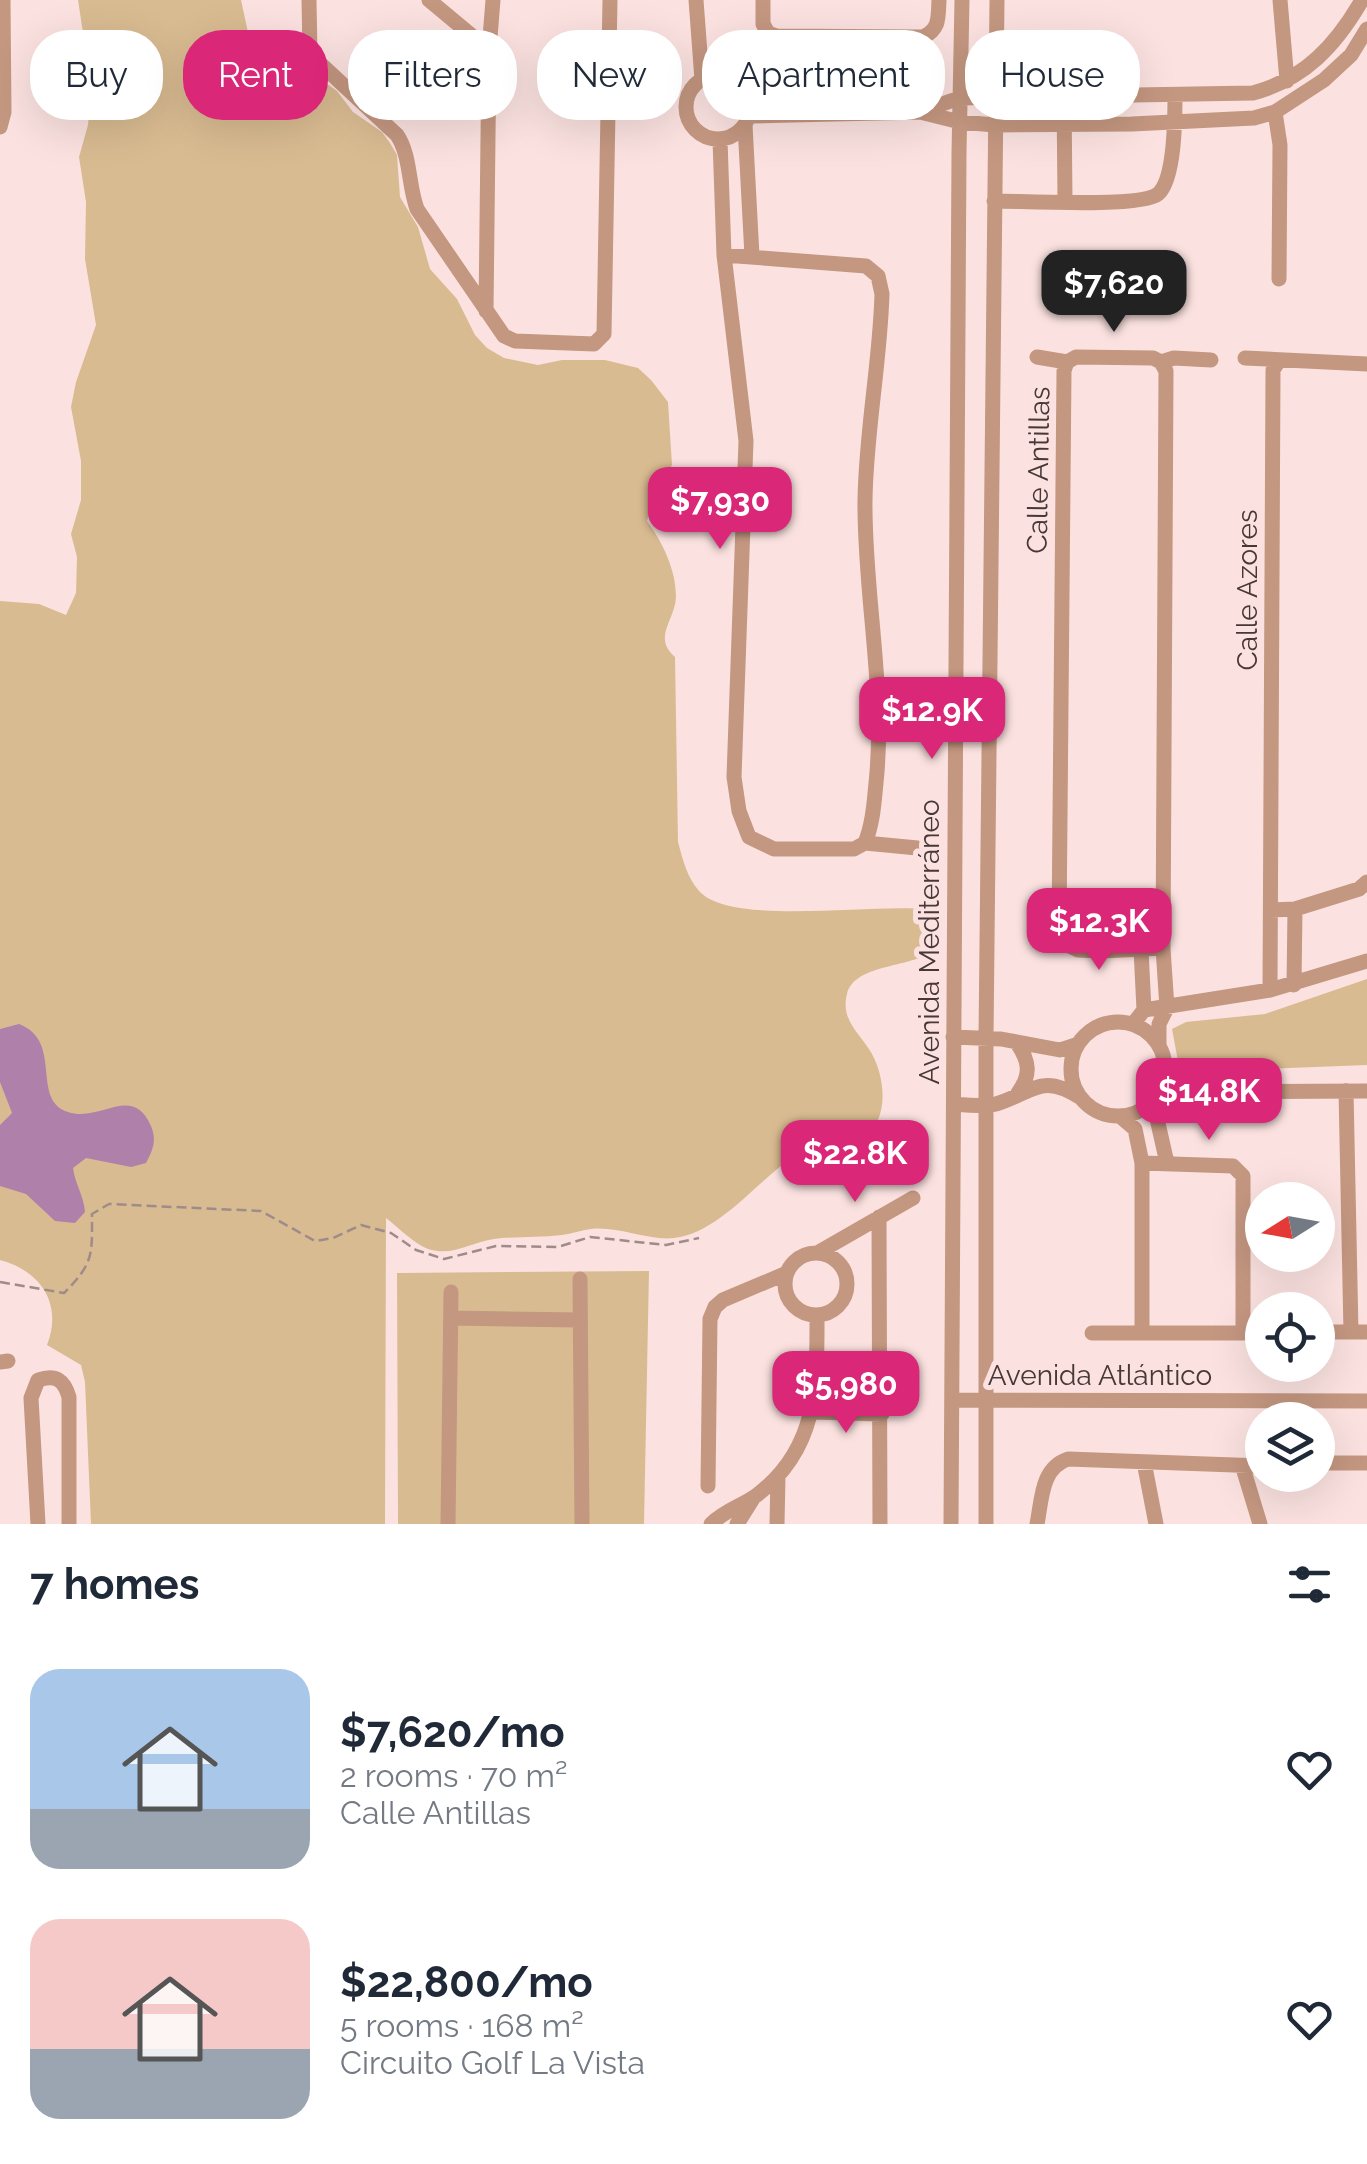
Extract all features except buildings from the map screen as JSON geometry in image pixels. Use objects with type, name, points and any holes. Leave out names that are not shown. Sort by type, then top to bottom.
[{"type":"street","points":[[0,127],[4,112],[3,0]]},
{"type":"street","points":[[309,0],[310,54],[406,148],[408,186],[416,210],[504,336],[514,341],[594,344],[604,334],[610,0]]},
{"type":"street","points":[[429,0],[465,30]]},
{"type":"street","points":[[491,30],[493,0]]},
{"type":"street","points":[[696,0],[702,80],[687,100],[688,117],[697,131],[720,140],[730,138],[747,120]]},
{"type":"street","points":[[763,0],[763,24],[768,33],[777,36],[886,37],[922,37],[933,32],[938,22],[938,0]]},
{"type":"street","name":"Avenida Mediterráneo","points":[[951,1524],[962,0]]},
{"type":"street","name":"Avenida Mediterráneo","points":[[997,30],[998,0]]},
{"type":"street","points":[[1280,0],[1287,81]]},
{"type":"street","points":[[1140,96],[1238,96],[1287,81],[1327,51],[1362,0]]},
{"type":"street","points":[[945,118],[995,125],[1238,120],[1275,112],[1324,80],[1351,54],[1367,30]]},
{"type":"street","points":[[994,201],[1149,199],[1160,192],[1167,178],[1176,95]]},
{"type":"street","points":[[945,103],[965,98]]},
{"type":"street","points":[[1275,112],[1280,145],[1279,279]]},
{"type":"street","points":[[486,311],[488,120]]},
{"type":"street","points":[[747,120],[752,256]]},
{"type":"street","name":"Avenida Mediterráneo","points":[[986,1524],[986,1038],[995,120]]},
{"type":"street","points":[[1064,120],[1065,202]]},
{"type":"street","points":[[720,140],[724,254],[746,441],[734,777],[739,811],[748,837],[774,849],[854,849],[865,842],[871,828],[879,752],[878,662],[866,550],[865,498],[882,294],[878,276],[866,266],[724,254]]},
{"type":"street","points":[[1037,356],[1067,362]]},
{"type":"street","name":"Calle Antillas","points":[[1163,948],[1078,950],[1064,944],[1059,929],[1064,371],[1067,362],[1076,357],[1153,358],[1161,362],[1174,358],[1211,360]]},
{"type":"street","points":[[1245,358],[1367,364]]},
{"type":"street","points":[[1161,362],[1166,371],[1163,948],[1167,1008],[1159,1024],[1159,1045],[1166,1068],[1157,1097],[1168,1163]]},
{"type":"street","name":"Calle Azores","points":[[1270,990],[1273,370],[1278,362]]},
{"type":"street","points":[[865,842],[928,849]]},
{"type":"street","points":[[1271,910],[1295,909],[1367,882]]},
{"type":"street","points":[[1294,984],[1295,909]]},
{"type":"street","points":[[1133,1024],[1144,1010],[1141,950]]},
{"type":"street","points":[[1144,1010],[1270,990],[1367,961]]},
{"type":"street","points":[[953,1037],[1060,1050],[1078,1044],[1101,1024],[1112,1022],[1133,1024],[1152,1035],[1159,1045]]},
{"type":"street","points":[[1017,1043],[1028,1070],[1018,1094]]},
{"type":"street","points":[[1078,1044],[1071,1074],[1081,1098]]},
{"type":"street","points":[[954,1104],[987,1105],[1041,1085],[1057,1085],[1098,1112],[1121,1117],[1140,1112],[1157,1097],[1367,1091]]},
{"type":"street","points":[[1346,1092],[1359,1332]]},
{"type":"street","points":[[1121,1117],[1135,1130],[1142,1163],[1142,1333]]},
{"type":"street","points":[[1347,1161],[1367,1160]]},
{"type":"street","points":[[1142,1163],[1233,1166],[1243,1176],[1242,1332]]},
{"type":"street","points":[[819,1252],[830,1255],[844,1270],[847,1290],[836,1308],[818,1315],[807,1314],[791,1302],[785,1283],[799,1257],[819,1252],[913,1198]]},
{"type":"street","points":[[879,1217],[880,1524]]},
{"type":"street","points":[[708,1486],[710,1319],[723,1300],[787,1273]]},
{"type":"street","points":[[580,1279],[582,1524]]},
{"type":"street","points":[[448,1524],[452,1292]]},
{"type":"street","points":[[737,1524],[754,1497],[778,1476],[802,1438],[817,1392],[818,1315]]},
{"type":"street","points":[[451,1318],[580,1320]]},
{"type":"street","points":[[1092,1332],[1245,1332]]},
{"type":"street","points":[[38,1524],[32,1398],[38,1380],[48,1376],[66,1385],[69,1397],[69,1524]]},
{"type":"street","name":"Avenida Atlántico","points":[[952,1400],[1367,1401]]},
{"type":"street","points":[[812,1412],[882,1414]]},
{"type":"street","points":[[1037,1524],[1048,1473],[1055,1463],[1068,1458],[1245,1468]]},
{"type":"street","points":[[1144,1462],[1156,1524]]},
{"type":"street","points":[[1335,1464],[1367,1465]]},
{"type":"street","points":[[1242,1468],[1260,1524]]},
{"type":"street","points":[[776,1524],[778,1476]]},
{"type":"street","points":[[711,1524],[754,1497]]},
{"type":"path","points":[[0,1282],[64,1293],[86,1271],[94,1254],[92,1214],[109,1204],[261,1211],[314,1241],[333,1238],[362,1225],[392,1233],[416,1250],[444,1259],[496,1246],[558,1247],[590,1236],[666,1244],[700,1238]]},
{"type":"shaded area","points":[[78,0],[241,0],[247,30],[183,30],[183,120],[328,120],[328,84],[348,105],[348,120],[365,120],[390,143],[397,155],[400,197],[418,227],[430,269],[457,299],[475,335],[487,348],[504,358],[538,365],[562,360],[605,360],[638,368],[651,380],[668,402],[672,465],[652,501],[647,521],[668,557],[674,577],[675,606],[665,643],[675,657],[678,842],[692,881],[700,892],[718,902],[743,908],[907,908],[930,910],[939,921],[937,948],[915,960],[861,976],[847,994],[849,1020],[879,1071],[882,1100],[874,1127],[844,1148],[812,1151],[792,1158],[706,1227],[674,1238],[591,1229],[553,1236],[494,1239],[437,1251],[423,1247],[386,1218],[385,1524],[91,1524],[81,1365],[47,1345],[52,1316],[45,1291],[27,1272],[0,1260],[0,601],[39,604],[66,615],[76,593],[77,557],[71,534],[81,500],[81,461],[71,407],[96,325],[85,259],[86,202],[79,157],[88,120],[163,120],[163,30],[83,30]]},
{"type":"shaded area","points":[[1367,979],[1367,1065],[1180,1072],[1172,1029],[1186,1022],[1265,1014]]},
{"type":"shaded area","points":[[19,1024],[40,1043],[51,1096],[57,1105],[80,1114],[135,1107],[153,1131],[146,1163],[131,1167],[86,1158],[73,1168],[85,1212],[75,1223],[55,1221],[26,1194],[0,1186],[0,1125],[12,1113],[0,1082],[0,1029]]},
{"type":"shaded area","points":[[649,1271],[644,1524],[398,1524],[397,1273]]}]
